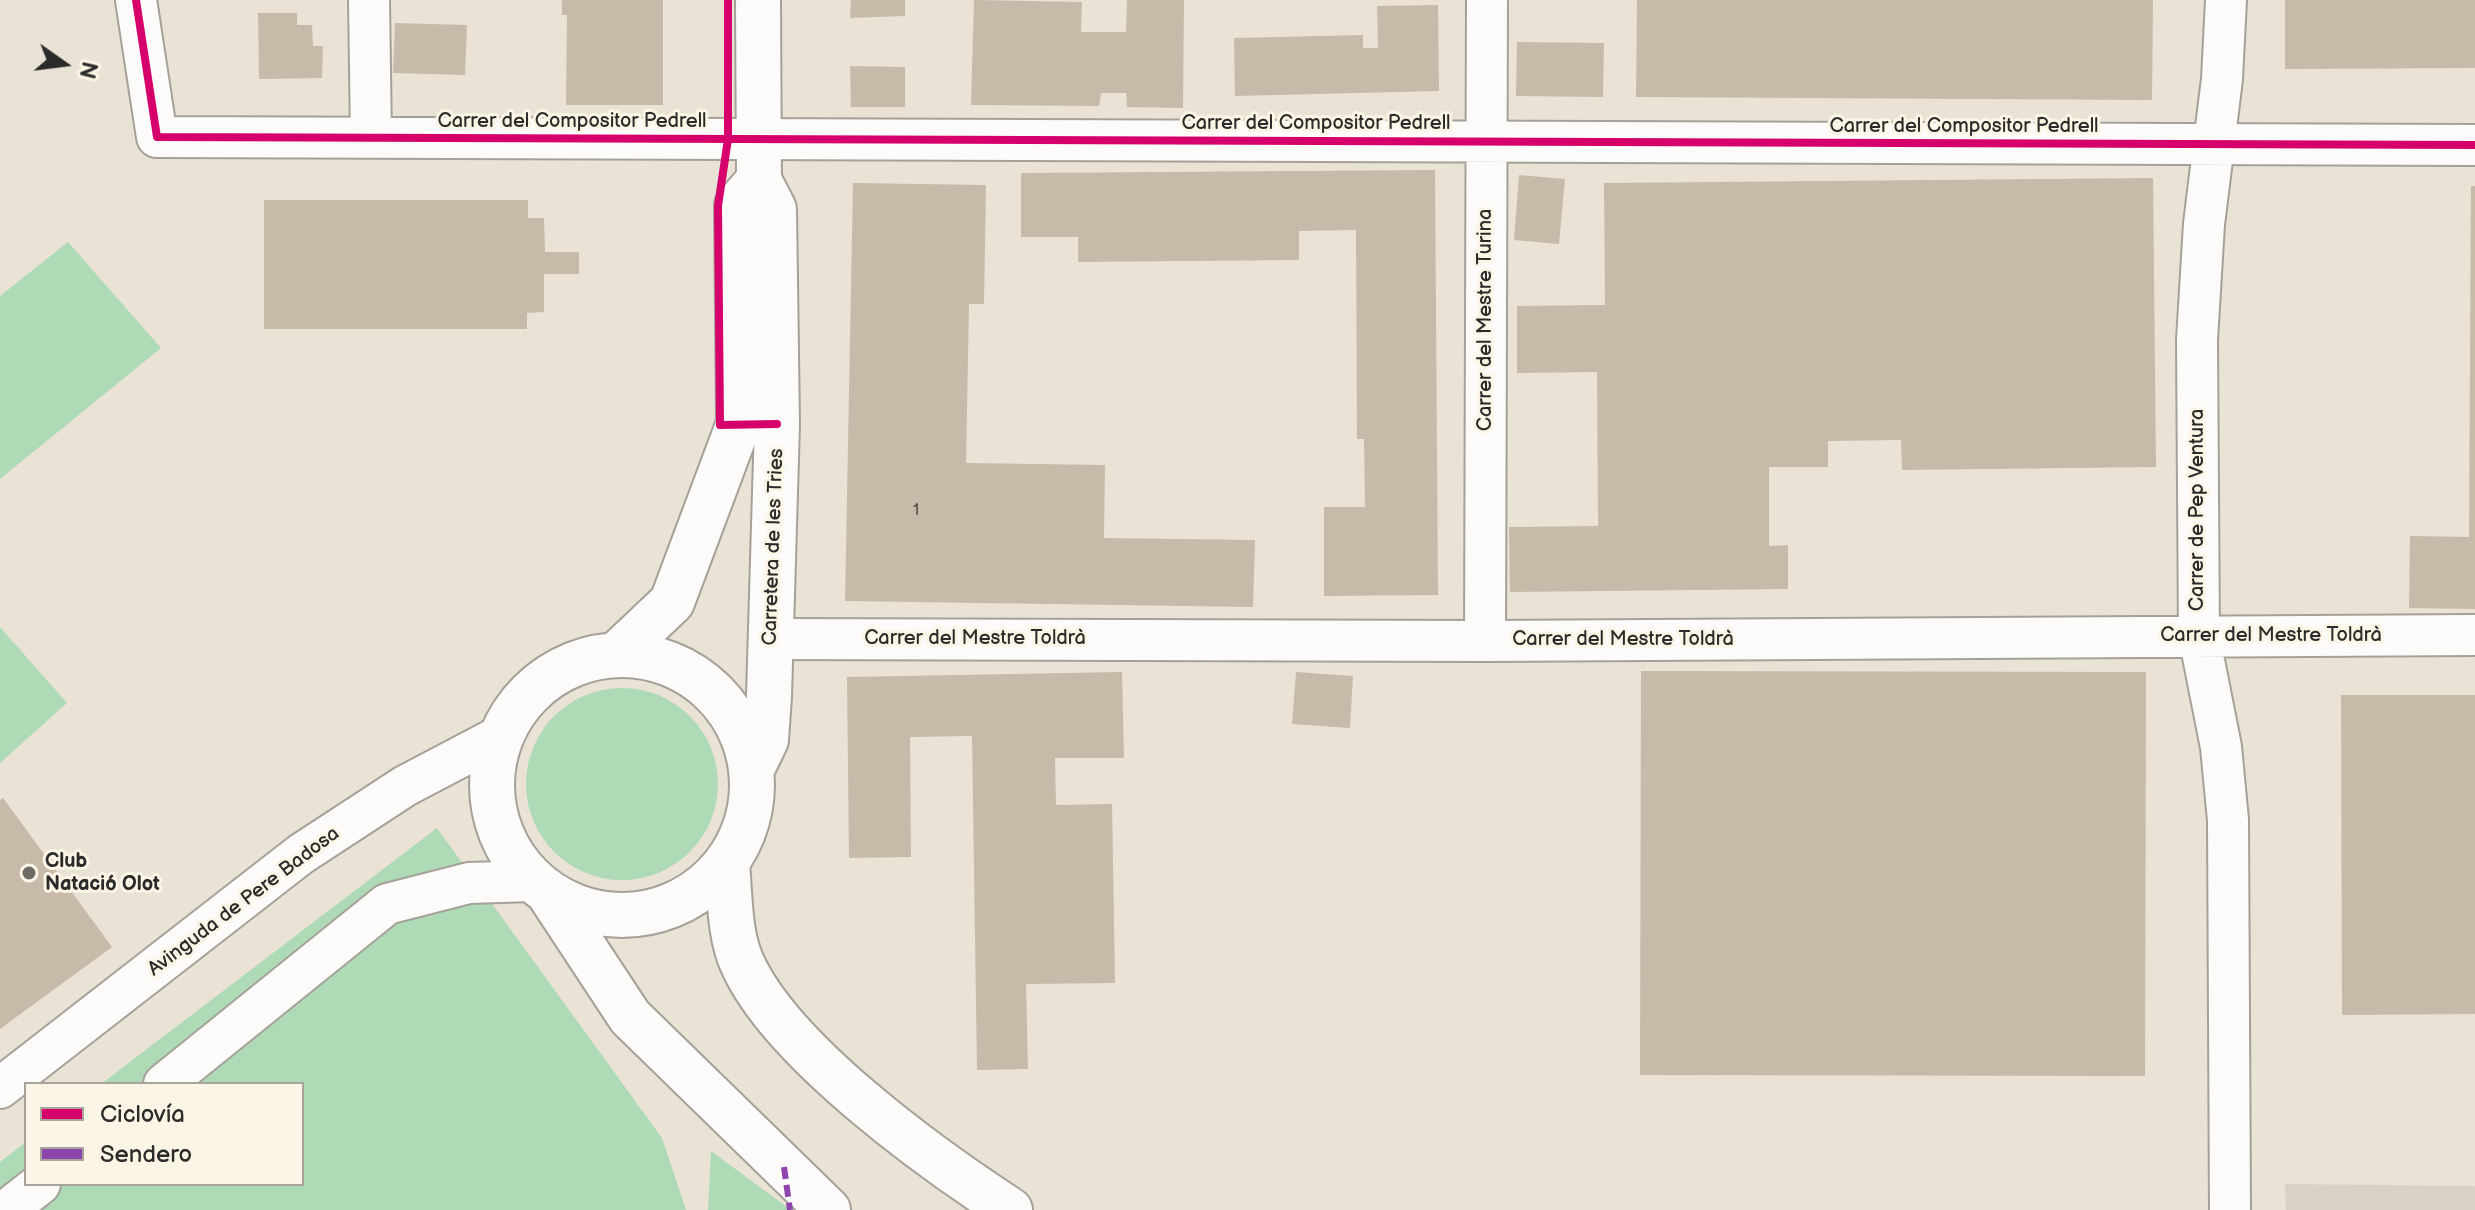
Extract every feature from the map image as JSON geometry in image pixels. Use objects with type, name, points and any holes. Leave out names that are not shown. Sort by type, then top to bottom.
[{"type":"street","name":"Carrer del Compositor Pedrell","points":[[136,0],[157,137],[371,137],[758,159],[1486,141],[2475,145]]},
{"type":"street","points":[[369,0],[371,137]]},
{"type":"street","name":"Carretera de les Tries","points":[[751,771],[766,740],[777,424],[774,209],[758,159],[758,0]]},
{"type":"street","name":"Carrer del Mestre Turina","points":[[1485,641],[1487,0]]},
{"type":"street","name":"Carrer de Pep Ventura","points":[[2226,0],[2222,79],[2213,144],[2197,340],[2199,636],[2221,747],[2228,820],[2230,1210]]},
{"type":"street","points":[[616,655],[672,602],[739,423],[737,205],[758,159]]},
{"type":"street","name":"Carrer del Mestre Toldrà","points":[[771,639],[1485,641],[2475,635]]},
{"type":"street","points":[[166,1082],[387,904],[469,883],[541,888],[579,909],[645,914],[676,904],[704,887],[727,863],[748,819],[751,771],[746,743],[717,695],[696,677],[644,656],[616,655],[587,660],[560,671],[536,688],[516,709],[502,735],[493,766],[493,797],[499,828],[513,856],[541,888],[630,1017],[828,1210]]},
{"type":"street","name":"Avinguda de Pere Badosa","points":[[0,1088],[301,854],[405,786],[502,735]]},
{"type":"street","points":[[727,863],[742,963],[782,1023],[816,1060],[933,1156],[1010,1210]]},
{"type":"street","points":[[7,1210],[37,1186]]},
{"type":"shaded area","points":[[2285,1184],[2475,1186],[2475,1210],[2286,1210]]},
{"type":"green space","points":[[68,242],[161,348],[0,479],[0,296]]},
{"type":"green space","points":[[0,627],[67,703],[0,763]]},
{"type":"green space","points":[[622,688],[659,696],[690,716],[710,747],[718,784],[710,821],[690,852],[659,872],[622,880],[585,872],[554,852],[534,821],[526,784],[534,747],[554,716],[585,696]]},
{"type":"green space","points":[[437,828],[662,1138],[686,1210],[0,1210],[0,1162],[24,1144],[24,1186],[304,1186],[304,1082],[104,1082]]},
{"type":"green space","points":[[711,1151],[791,1210],[708,1210]]},
{"type":"building","points":[[562,0],[663,0],[663,105],[566,105],[567,15],[562,15]]},
{"type":"building","points":[[851,0],[905,0],[905,16],[850,18]]},
{"type":"building","points":[[974,0],[1082,2],[1081,32],[1126,32],[1127,0],[1184,0],[1183,108],[1127,107],[1126,93],[1101,93],[1099,106],[971,105]]},
{"type":"building","points":[[1637,0],[2153,0],[2152,100],[1636,97]]},
{"type":"building","points":[[2285,0],[2475,0],[2475,68],[2285,69]]},
{"type":"building","points":[[1438,5],[1439,91],[1235,96],[1234,38],[1363,35],[1363,48],[1378,48],[1377,6]]},
{"type":"building","points":[[258,13],[297,13],[297,25],[312,25],[313,46],[323,46],[322,78],[259,79]]},
{"type":"building","points":[[395,23],[467,25],[465,75],[393,73]]},
{"type":"building","points":[[1517,42],[1604,43],[1603,97],[1516,96]]},
{"type":"building","points":[[850,66],[905,67],[905,107],[851,107]]},
{"type":"building","points":[[1435,170],[1438,595],[1324,596],[1324,507],[1365,507],[1364,439],[1357,439],[1356,230],[1299,231],[1299,260],[1078,262],[1078,237],[1021,237],[1021,173]]},
{"type":"building","points":[[1519,175],[1565,179],[1559,244],[1514,240]]},
{"type":"building","points":[[2153,178],[2156,467],[1902,470],[1901,440],[1828,441],[1828,467],[1769,467],[1769,546],[1788,545],[1788,589],[1510,592],[1509,527],[1598,526],[1597,372],[1517,373],[1517,306],[1605,305],[1604,183]]},
{"type":"building","points":[[853,183],[986,185],[984,304],[969,304],[966,463],[1105,465],[1104,538],[1255,540],[1253,607],[845,601]]},
{"type":"building","points":[[2471,186],[2475,186],[2475,609],[2409,608],[2410,536],[2469,537]]},
{"type":"building","points":[[264,200],[528,200],[528,218],[544,218],[545,252],[579,252],[579,274],[544,274],[544,312],[527,313],[527,329],[264,329]]},
{"type":"building","points":[[1641,671],[2146,672],[2145,1076],[1640,1075]]},
{"type":"building","points":[[1122,672],[1124,758],[1055,758],[1056,805],[1112,804],[1115,983],[1026,984],[1028,1069],[977,1070],[972,736],[910,737],[911,857],[849,858],[847,677]]},
{"type":"building","points":[[1296,672],[1353,676],[1350,728],[1292,724]]},
{"type":"building","points":[[2341,695],[2475,695],[2475,1014],[2342,1015]]},
{"type":"building","name":"Club Natació Olot","points":[[3,798],[112,947],[0,1029],[0,800]]},
{"type":"marked path","points":[[784,1167],[790,1210]]},
{"type":"cycle path","points":[[136,0],[157,137],[2475,145]]},
{"type":"cycle path","points":[[728,0],[728,139],[718,206],[720,425],[777,424]]},
{"type":"place","name":"Club Natació Olot","points":[[29,873]]}]
